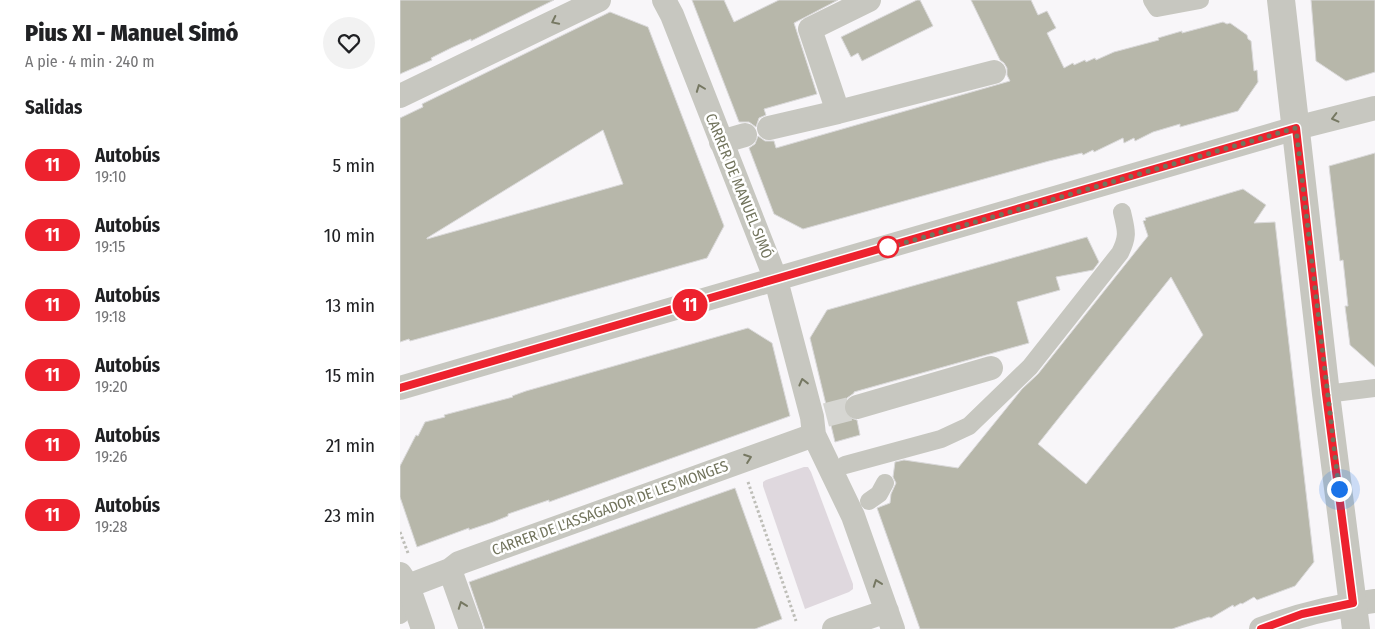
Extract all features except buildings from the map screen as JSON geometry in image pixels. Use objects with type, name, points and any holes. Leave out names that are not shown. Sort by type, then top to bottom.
[{"type":"street","points":[[400,96],[599,0]]},
{"type":"street","name":"CARRER DE MANUEL SIMÓ","points":[[664,0],[776,280],[817,423],[890,620]]},
{"type":"street","points":[[838,112],[810,29],[869,0]]},
{"type":"street","points":[[1154,4],[1200,0]]},
{"type":"street","points":[[1261,629],[1362,611],[1326,394],[1281,0]]},
{"type":"street","points":[[769,128],[994,72]]},
{"type":"street","points":[[400,388],[1296,128],[1375,108]]},
{"type":"street","points":[[721,142],[745,135]]},
{"type":"street","points":[[845,465],[887,469],[968,426],[1030,367],[1120,252],[1126,242],[1122,212]]},
{"type":"street","points":[[857,407],[991,368]]},
{"type":"street","points":[[1326,394],[1375,388]]},
{"type":"street","name":"CARRER DE L'ASSAGADOR DE LES MONGES","points":[[404,580],[450,570],[459,563],[817,423]]},
{"type":"street","points":[[869,501],[879,494],[887,469]]},
{"type":"street","points":[[450,570],[471,629]]},
{"type":"street","points":[[400,615],[404,580]]},
{"type":"street","points":[[404,580],[423,629]]},
{"type":"street","points":[[834,629],[890,620]]},
{"type":"path","points":[[746,477],[796,621]]},
{"type":"shaded area","points":[[808,467],[811,472],[853,584],[853,589],[849,592],[805,609],[763,486],[763,482],[766,480]]},
{"type":"tunnel","points":[[826,415],[857,407]]},
{"type":"bus line","name":"11","points":[[400,388],[1296,128],[1326,394],[1353,603],[1302,614],[1261,629]]},
{"type":"route","points":[[888,247],[880,250],[1296,128],[1339,489]]}]
